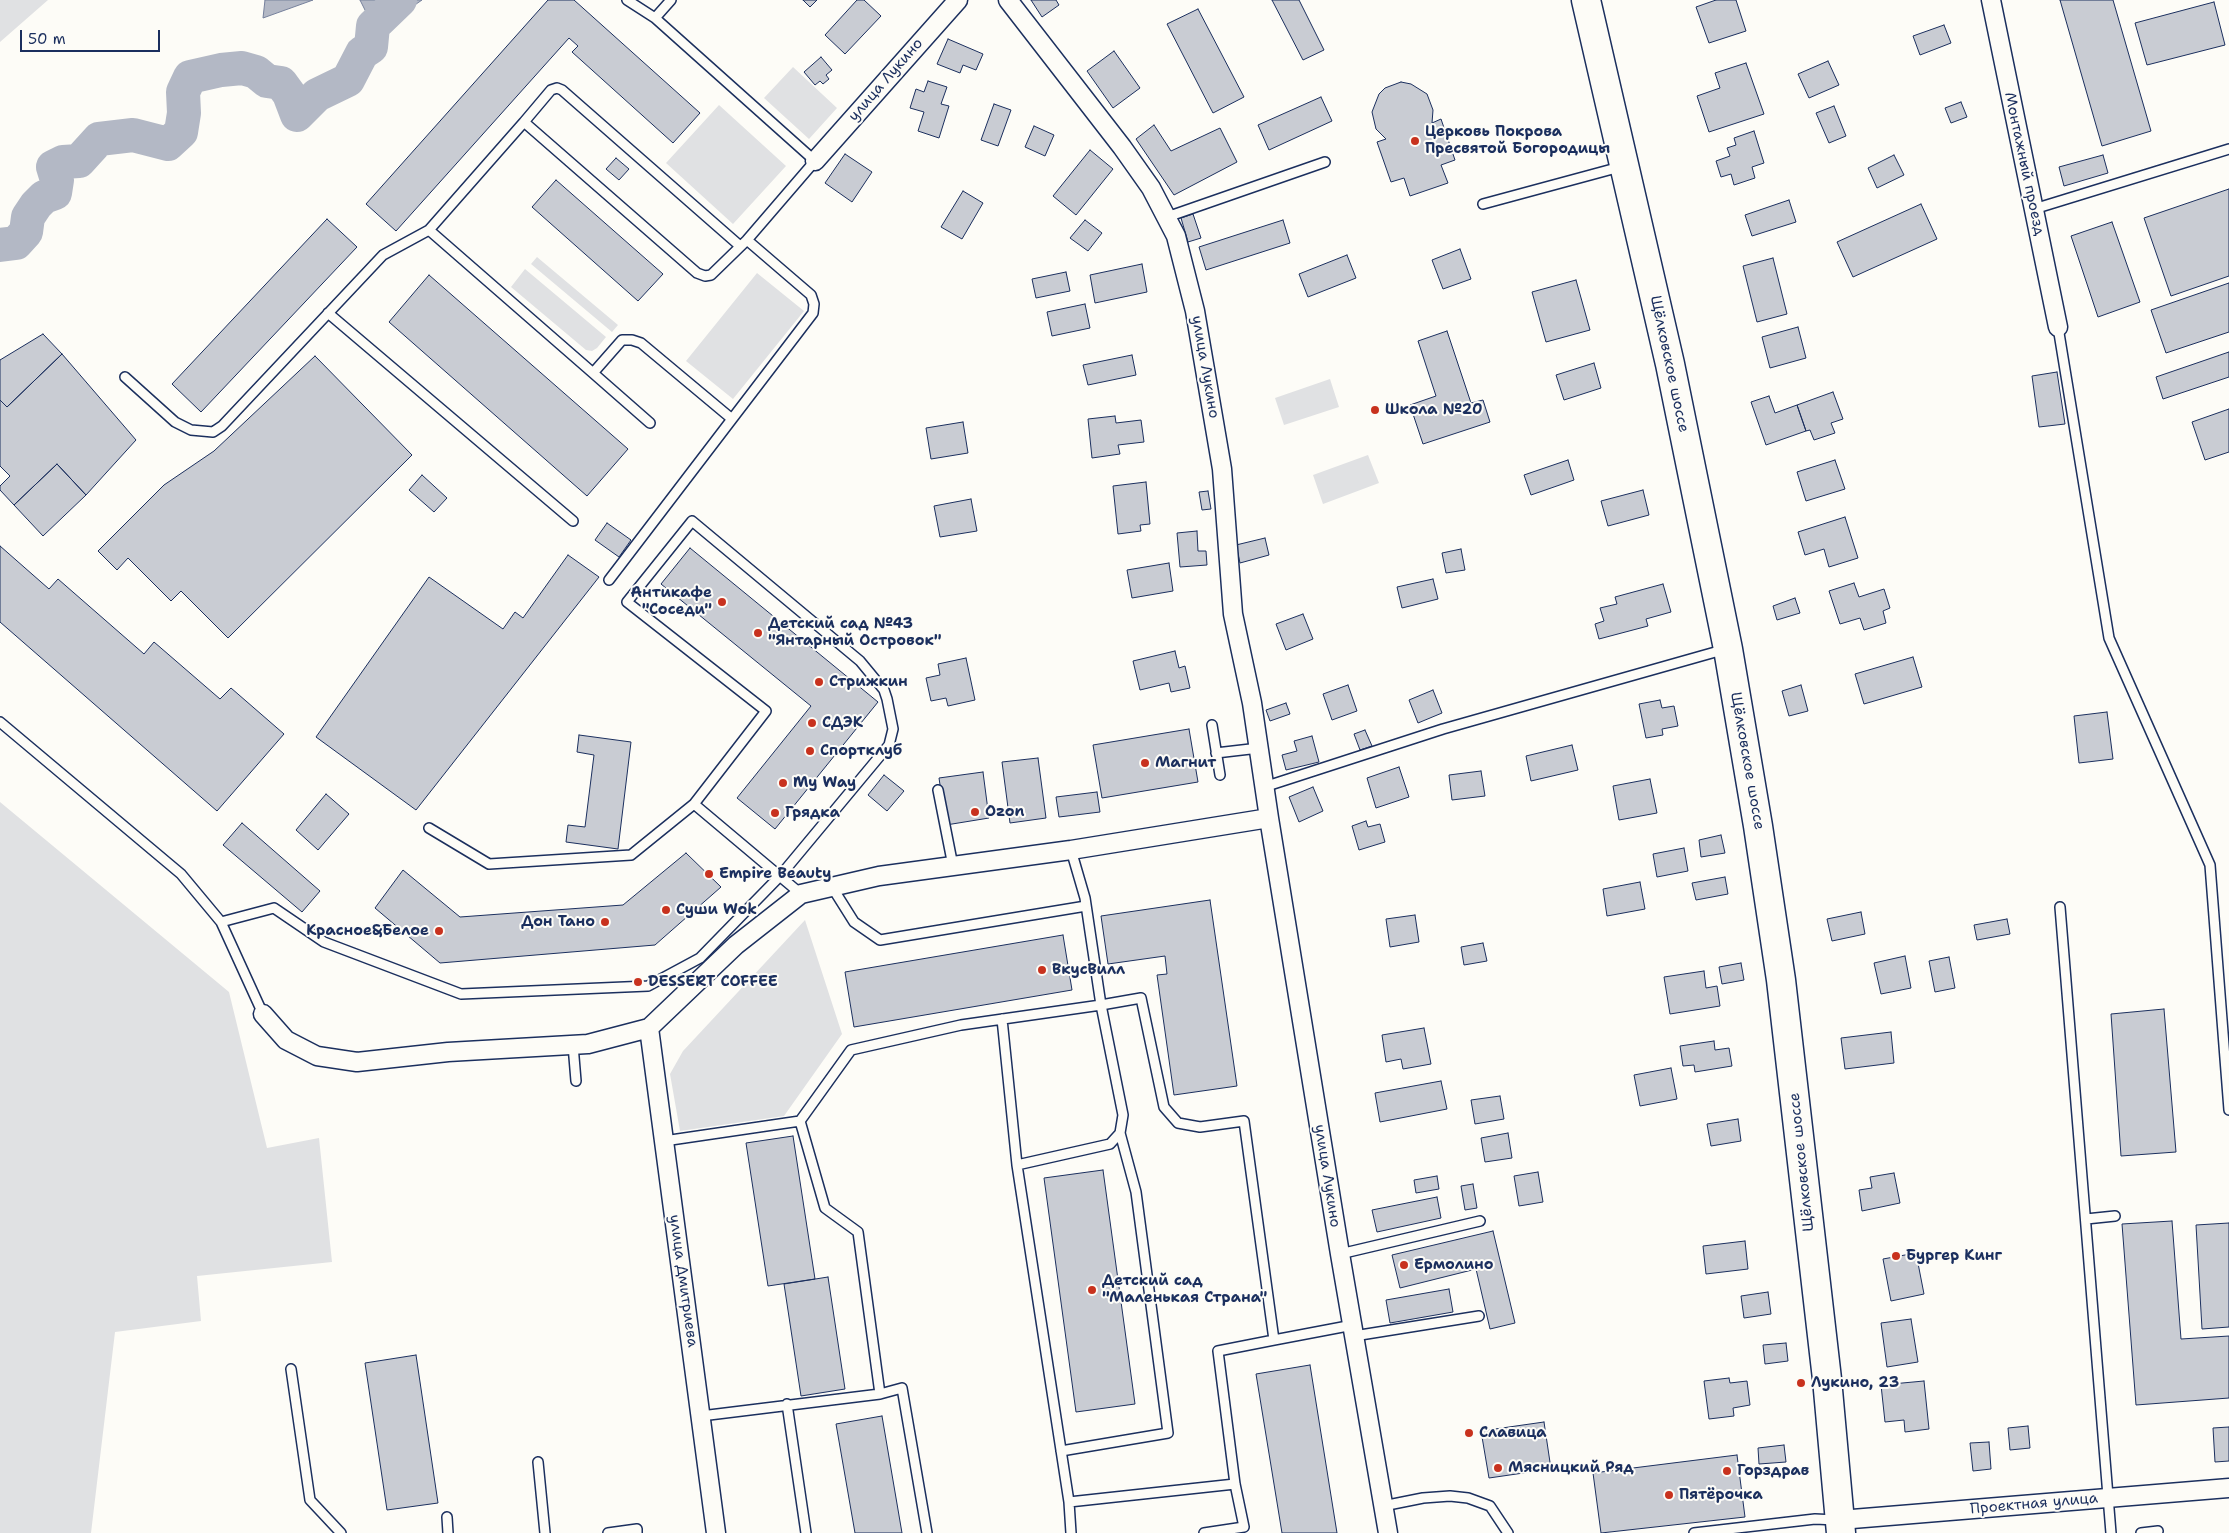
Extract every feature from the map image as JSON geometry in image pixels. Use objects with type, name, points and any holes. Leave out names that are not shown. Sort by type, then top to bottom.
[{"type":"main road","name":"Щёлковское шоссе","points":[[1586,0],[1670,364],[1728,649],[1758,826],[1781,980],[1841,1526]]},
{"type":"street","name":"улица Лукино","points":[[815,161],[958,0]]},
{"type":"street","name":"улица Лукино","points":[[1008,0],[1122,147],[1151,188],[1176,236],[1195,311],[1222,469],[1233,614],[1252,703],[1268,818],[1388,1533]]},
{"type":"street","name":"Монтажный проезд","points":[[1991,0],[2058,327]]},
{"type":"street","points":[[263,1014],[286,1040],[317,1056],[356,1062],[448,1052],[588,1044],[649,1028],[736,946],[801,894],[879,876],[1071,850],[1268,818]]},
{"type":"street","name":"улица Дмитриева","points":[[649,1028],[716,1533]]},
{"type":"street","name":"Проектная улица","points":[[1841,1526],[2108,1498],[2229,1488]]},
{"type":"lane","points":[[524,122],[697,273],[705,276],[712,275],[743,243],[815,161],[655,18],[627,0]]},
{"type":"lane","points":[[655,18],[671,0]]},
{"type":"lane","points":[[125,377],[175,422],[190,430],[213,432],[222,426],[383,255],[430,230],[551,90],[556,88],[562,90],[743,243],[811,295],[814,304],[813,313],[609,580]]},
{"type":"lane","points":[[2034,209],[2229,149]]},
{"type":"lane","points":[[1167,217],[1325,162]]},
{"type":"lane","points":[[1483,204],[1625,166]]},
{"type":"lane","points":[[430,230],[650,423]]},
{"type":"lane","points":[[328,314],[573,521]]},
{"type":"lane","points":[[2058,327],[2109,638],[2210,865],[2229,1110]]},
{"type":"lane","points":[[593,373],[622,340],[642,343],[732,419]]},
{"type":"lane","points":[[221,922],[274,908],[324,942],[461,994],[648,986],[700,958],[780,876],[889,745],[893,729],[888,699],[884,690],[860,661],[692,521],[627,602],[766,711],[694,804],[632,854],[489,864],[429,828]]},
{"type":"lane","points":[[1264,787],[1443,729],[1728,649]]},
{"type":"lane","points":[[0,722],[181,874],[221,922],[263,1014]]},
{"type":"lane","points":[[1212,725],[1220,775]]},
{"type":"lane","points":[[1216,753],[1259,748]]},
{"type":"lane","points":[[938,790],[953,866]]},
{"type":"lane","points":[[694,804],[801,894]]},
{"type":"lane","points":[[1061,1451],[1168,1433],[1136,1192],[1120,1133],[1123,1115],[1101,1005],[1086,906],[1071,850]]},
{"type":"lane","points":[[832,887],[854,922],[880,940],[1086,906]]},
{"type":"lane","points":[[2060,907],[2111,1533]]},
{"type":"lane","points":[[664,1141],[800,1121],[851,1050],[961,1025],[1141,998],[1164,1107],[1178,1123],[1200,1127],[1244,1121],[1274,1340]]},
{"type":"lane","points":[[1002,1019],[1017,1165],[1061,1451],[1071,1533]]},
{"type":"lane","points":[[573,1045],[576,1081]]},
{"type":"lane","points":[[800,1121],[825,1208],[858,1232],[880,1394]]},
{"type":"lane","points":[[1017,1165],[1110,1144],[1120,1133]]},
{"type":"lane","points":[[2086,1219],[2115,1216]]},
{"type":"lane","points":[[1340,1254],[1480,1221]]},
{"type":"lane","points":[[1204,1533],[1244,1527],[1236,1484],[1218,1351],[1274,1340],[1479,1316]]},
{"type":"lane","points":[[291,1369],[310,1500],[341,1533]]},
{"type":"lane","points":[[701,1416],[880,1394],[902,1388],[927,1533]]},
{"type":"lane","points":[[787,1404],[806,1533]]},
{"type":"lane","points":[[538,1462],[544,1533]]},
{"type":"lane","points":[[1068,1502],[1236,1484]]},
{"type":"lane","points":[[1383,1506],[1424,1498],[1450,1496],[1468,1498],[1490,1506],[1508,1533]]},
{"type":"lane","points":[[447,1517],[448,1533]]},
{"type":"lane","points":[[1694,1533],[1815,1519],[1841,1526]]},
{"type":"lane","points":[[608,1533],[637,1529],[637,1533]]},
{"type":"lane","points":[[2141,1533],[2158,1531]]},
{"type":"shaded area","points":[[0,0],[48,0],[0,42]]},
{"type":"shaded area","points":[[265,0],[313,0],[263,18]]},
{"type":"shaded area","points":[[360,0],[422,0],[381,28],[373,26]]},
{"type":"shaded area","points":[[793,67],[837,108],[809,139],[764,98]]},
{"type":"shaded area","points":[[719,105],[786,166],[733,224],[666,163]]},
{"type":"shaded area","points":[[537,257],[618,325],[612,332],[531,264]]},
{"type":"shaded area","points":[[525,269],[606,337],[597,348],[592,351],[586,350],[511,287]]},
{"type":"shaded area","points":[[757,273],[804,311],[733,399],[686,361]]},
{"type":"shaded area","points":[[1330,379],[1339,407],[1284,425],[1275,398]]},
{"type":"shaded area","points":[[1368,455],[1379,483],[1323,504],[1313,475]]},
{"type":"shaded area","points":[[0,802],[229,992],[267,1148],[319,1138],[332,1262],[197,1276],[201,1321],[115,1332],[91,1533],[0,1533]]},
{"type":"shaded area","points":[[805,920],[842,1034],[784,1116],[680,1131],[670,1074],[683,1051]]},
{"type":"building","points":[[548,0],[574,0],[700,113],[673,143],[572,52],[578,46],[569,38],[396,231],[366,204]]},
{"type":"building","points":[[803,0],[817,0],[810,7]]},
{"type":"building","points":[[857,0],[864,0],[881,16],[845,54],[825,35]]},
{"type":"building","points":[[1031,0],[1056,0],[1059,5],[1042,17]]},
{"type":"building","points":[[1272,0],[1299,0],[1324,50],[1303,60]]},
{"type":"building","points":[[1716,0],[1736,0],[1746,31],[1709,43],[1696,7]]},
{"type":"building","points":[[2060,0],[2113,0],[2151,131],[2102,146]]},
{"type":"building","points":[[2214,2],[2225,45],[2147,65],[2135,23]]},
{"type":"building","points":[[1198,9],[1244,97],[1213,113],[1167,24]]},
{"type":"building","points":[[1944,25],[1951,43],[1920,55],[1913,36]]},
{"type":"building","points":[[948,39],[983,54],[976,70],[963,65],[960,73],[937,64]]},
{"type":"building","points":[[1114,51],[1140,88],[1113,108],[1087,71]]},
{"type":"building","points":[[821,57],[832,70],[826,75],[829,79],[823,84],[820,81],[815,85],[804,72]]},
{"type":"building","points":[[1828,61],[1839,85],[1809,98],[1798,74]]},
{"type":"building","points":[[1746,63],[1764,114],[1709,132],[1697,96],[1720,88],[1715,73]]},
{"type":"building","points":[[928,81],[947,87],[941,104],[949,106],[939,138],[918,131],[924,112],[910,108],[916,89],[924,92]]},
{"type":"building","name":"Церковь Покрова Пресвятой Богородицы","points":[[1401,82],[1411,84],[1427,94],[1433,110],[1432,123],[1441,119],[1455,160],[1441,165],[1448,183],[1410,196],[1404,178],[1391,182],[1377,142],[1386,139],[1376,129],[1372,112],[1379,94],[1385,88]]},
{"type":"building","points":[[1321,97],[1332,121],[1269,150],[1258,125]]},
{"type":"building","points":[[1961,102],[1967,117],[1951,123],[1945,108]]},
{"type":"building","points":[[994,104],[1011,110],[998,146],[981,140]]},
{"type":"building","points":[[1834,106],[1846,136],[1829,143],[1816,113]]},
{"type":"building","points":[[1154,125],[1171,151],[1220,128],[1237,162],[1174,195],[1136,139]]},
{"type":"building","points":[[1034,126],[1054,135],[1045,156],[1025,147]]},
{"type":"building","points":[[1754,131],[1764,163],[1752,167],[1755,178],[1734,185],[1731,174],[1721,177],[1716,161],[1730,156],[1727,148],[1736,145],[1734,138]]},
{"type":"building","points":[[1090,150],[1113,169],[1076,215],[1053,196]]},
{"type":"building","points":[[845,154],[872,172],[852,202],[825,183]]},
{"type":"building","points":[[1894,155],[1904,175],[1877,188],[1868,168]]},
{"type":"building","points":[[2103,155],[2108,173],[2064,186],[2059,167]]},
{"type":"building","points":[[616,158],[629,169],[619,180],[606,169]]},
{"type":"building","points":[[556,180],[663,274],[638,301],[532,207]]},
{"type":"building","points":[[2229,189],[2229,276],[2171,296],[2144,218]]},
{"type":"building","points":[[963,191],[983,203],[962,239],[941,227]]},
{"type":"building","points":[[1789,200],[1796,222],[1752,236],[1745,215]]},
{"type":"building","points":[[1921,204],[1937,239],[1853,277],[1837,242]]},
{"type":"building","points":[[1193,214],[1201,238],[1188,242],[1181,218]]},
{"type":"building","points":[[327,219],[357,247],[201,412],[172,384]]},
{"type":"building","points":[[1085,220],[1102,233],[1088,251],[1070,238]]},
{"type":"building","points":[[1283,220],[1290,243],[1206,270],[1199,247]]},
{"type":"building","points":[[2112,222],[2140,302],[2098,317],[2071,236]]},
{"type":"building","points":[[1460,249],[1471,279],[1443,289],[1432,260]]},
{"type":"building","points":[[1347,255],[1356,278],[1308,297],[1299,274]]},
{"type":"building","points":[[1773,258],[1787,314],[1757,322],[1743,266]]},
{"type":"building","points":[[1142,264],[1147,292],[1095,303],[1090,275]]},
{"type":"building","points":[[1066,272],[1070,291],[1036,298],[1032,279]]},
{"type":"building","points":[[429,275],[628,449],[587,496],[389,322]]},
{"type":"building","points":[[1576,280],[1590,330],[1546,342],[1532,292]]},
{"type":"building","points":[[2229,283],[2229,332],[2166,353],[2151,310]]},
{"type":"building","points":[[1085,304],[1090,328],[1052,336],[1047,312]]},
{"type":"building","points":[[1798,327],[1806,358],[1770,368],[1762,337]]},
{"type":"building","points":[[1447,331],[1471,403],[1483,400],[1490,422],[1423,444],[1410,405],[1436,396],[1418,341]]},
{"type":"building","points":[[43,334],[62,354],[7,407],[0,400],[0,360]]},
{"type":"building","points":[[2229,352],[2229,377],[2163,399],[2156,377]]},
{"type":"building","points":[[62,354],[136,440],[86,495],[57,464],[14,505],[0,490],[0,486],[10,476],[0,466],[0,400],[7,407]]},
{"type":"building","points":[[1132,355],[1136,375],[1088,385],[1083,365]]},
{"type":"building","points":[[315,356],[412,455],[228,638],[181,591],[171,601],[128,558],[117,570],[98,551],[164,485],[214,451]]},
{"type":"building","points":[[1594,363],[1601,388],[1564,400],[1556,375]]},
{"type":"building","points":[[2057,372],[2065,424],[2039,427],[2032,376]]},
{"type":"building","points":[[1833,392],[1843,419],[1831,423],[1835,433],[1814,440],[1810,430],[1806,431],[1797,405]]},
{"type":"building","points":[[1769,396],[1775,413],[1797,405],[1806,431],[1766,445],[1751,402]]},
{"type":"building","points":[[2229,409],[2229,452],[2205,460],[2192,422]]},
{"type":"building","points":[[1115,416],[1116,423],[1141,420],[1144,442],[1118,445],[1120,454],[1092,458],[1088,419]]},
{"type":"building","points":[[963,422],[968,453],[931,459],[926,428]]},
{"type":"building","points":[[1568,460],[1574,480],[1531,495],[1524,475]]},
{"type":"building","points":[[1835,460],[1845,489],[1806,501],[1797,472]]},
{"type":"building","points":[[57,464],[86,495],[43,536],[14,505]]},
{"type":"building","points":[[422,475],[447,498],[434,512],[409,490]]},
{"type":"building","points":[[1146,482],[1150,524],[1140,525],[1141,531],[1118,534],[1113,486]]},
{"type":"building","points":[[1643,490],[1649,515],[1608,526],[1601,501]]},
{"type":"building","points":[[1208,491],[1211,509],[1202,510],[1199,492]]},
{"type":"building","points":[[971,499],[977,531],[940,537],[934,506]]},
{"type":"building","points":[[1845,517],[1858,558],[1829,567],[1824,549],[1805,555],[1798,532]]},
{"type":"building","points":[[607,523],[631,540],[619,557],[595,540]]},
{"type":"building","points":[[1197,531],[1198,551],[1206,551],[1207,565],[1180,567],[1177,533]]},
{"type":"building","points":[[1265,538],[1269,555],[1240,563],[1236,545]]},
{"type":"building","points":[[0,546],[49,589],[58,579],[144,654],[154,642],[220,699],[231,688],[284,734],[217,811],[0,622]]},
{"type":"building","points":[[690,548],[878,702],[775,829],[737,798],[811,706],[661,584]]},
{"type":"building","points":[[1461,549],[1465,570],[1446,573],[1442,553]]},
{"type":"building","points":[[568,555],[599,577],[416,810],[316,737],[429,577],[503,629],[515,612],[523,618]]},
{"type":"building","points":[[1169,563],[1173,591],[1132,598],[1127,570]]},
{"type":"building","points":[[1433,579],[1438,599],[1402,608],[1397,587]]},
{"type":"building","points":[[1854,583],[1859,597],[1884,589],[1890,608],[1883,611],[1886,623],[1864,630],[1860,618],[1840,624],[1829,591]]},
{"type":"building","points":[[1663,584],[1671,612],[1646,619],[1648,626],[1599,639],[1595,624],[1604,621],[1600,608],[1617,604],[1615,597]]},
{"type":"building","points":[[1795,598],[1800,613],[1777,620],[1773,606]]},
{"type":"building","points":[[1303,614],[1313,639],[1286,650],[1276,624]]},
{"type":"building","points":[[1175,651],[1179,668],[1185,666],[1190,688],[1171,692],[1169,683],[1140,690],[1133,661]]},
{"type":"building","points":[[1913,657],[1922,687],[1864,704],[1855,674]]},
{"type":"building","points":[[966,658],[975,700],[948,706],[946,698],[931,701],[926,678],[940,675],[938,664]]},
{"type":"building","points":[[1348,685],[1357,711],[1332,720],[1323,694]]},
{"type":"building","points":[[1801,685],[1808,711],[1789,716],[1782,691]]},
{"type":"building","points":[[1433,690],[1442,713],[1418,723],[1409,700]]},
{"type":"building","points":[[1660,700],[1662,708],[1674,706],[1678,726],[1662,729],[1663,735],[1646,738],[1639,704]]},
{"type":"building","points":[[1286,703],[1290,714],[1270,721],[1266,710]]},
{"type":"building","points":[[2107,712],[2113,759],[2079,763],[2074,716]]},
{"type":"building","name":"Магнит","points":[[1189,729],[1198,782],[1102,798],[1093,745]]},
{"type":"building","points":[[1365,730],[1372,746],[1360,750],[1354,734]]},
{"type":"building","points":[[579,735],[631,742],[618,849],[566,842],[568,825],[585,827],[594,755],[577,752]]},
{"type":"building","points":[[1312,736],[1319,762],[1286,770],[1282,755],[1297,751],[1294,741]]},
{"type":"building","points":[[1572,745],[1578,770],[1531,781],[1526,756]]},
{"type":"building","points":[[1038,758],[1046,818],[1010,823],[1002,762]]},
{"type":"building","points":[[1399,767],[1409,797],[1376,808],[1367,778]]},
{"type":"building","points":[[1481,771],[1485,796],[1452,800],[1449,775]]},
{"type":"building","points":[[983,772],[989,818],[946,825],[939,778]]},
{"type":"building","points":[[884,775],[904,791],[887,811],[868,795]]},
{"type":"building","points":[[1650,779],[1657,813],[1619,820],[1613,786]]},
{"type":"building","points":[[1313,787],[1323,811],[1299,822],[1289,797]]},
{"type":"building","points":[[1097,792],[1100,812],[1059,817],[1056,797]]},
{"type":"building","points":[[326,794],[349,814],[318,850],[296,830]]},
{"type":"building","points":[[1366,821],[1368,827],[1380,824],[1385,842],[1359,850],[1352,826]]},
{"type":"building","points":[[242,823],[320,891],[302,912],[223,845]]},
{"type":"building","points":[[1721,835],[1725,853],[1701,857],[1699,840]]},
{"type":"building","points":[[1684,848],[1688,871],[1657,877],[1653,854]]},
{"type":"building","points":[[686,853],[721,887],[655,945],[440,963],[375,908],[403,870],[460,917],[623,905]]},
{"type":"building","points":[[1725,877],[1728,894],[1696,900],[1692,883]]},
{"type":"building","points":[[1640,882],[1645,909],[1607,916],[1603,889]]},
{"type":"building","points":[[1210,900],[1237,1086],[1174,1095],[1157,975],[1167,974],[1165,956],[1108,964],[1101,916]]},
{"type":"building","points":[[1861,912],[1865,934],[1832,941],[1827,919]]},
{"type":"building","points":[[1415,915],[1419,942],[1390,947],[1386,919]]},
{"type":"building","points":[[2007,919],[2010,934],[1977,940],[1974,925]]},
{"type":"building","points":[[1063,935],[1072,990],[854,1027],[845,972]]},
{"type":"building","points":[[1483,943],[1487,961],[1464,965],[1461,947]]},
{"type":"building","points":[[1905,956],[1911,988],[1881,994],[1874,963]]},
{"type":"building","points":[[1949,957],[1955,988],[1935,992],[1929,961]]},
{"type":"building","points":[[1741,963],[1744,980],[1722,984],[1719,967]]},
{"type":"building","points":[[1704,971],[1706,988],[1717,986],[1720,1006],[1670,1014],[1664,977]]},
{"type":"building","points":[[2164,1009],[2176,1152],[2121,1156],[2111,1014]]},
{"type":"building","points":[[1424,1028],[1431,1064],[1403,1069],[1401,1059],[1386,1062],[1382,1035]]},
{"type":"building","points":[[1891,1032],[1894,1063],[1845,1069],[1841,1038]]},
{"type":"building","points":[[1714,1041],[1715,1050],[1729,1048],[1732,1066],[1695,1072],[1694,1065],[1683,1066],[1680,1046]]},
{"type":"building","points":[[1671,1068],[1677,1099],[1640,1106],[1634,1075]]},
{"type":"building","points":[[1441,1081],[1447,1109],[1380,1122],[1375,1093]]},
{"type":"building","points":[[1500,1096],[1504,1119],[1475,1124],[1471,1100]]},
{"type":"building","points":[[1738,1119],[1741,1141],[1711,1146],[1707,1124]]},
{"type":"building","points":[[1508,1133],[1512,1158],[1485,1162],[1481,1138]]},
{"type":"building","points":[[793,1136],[815,1279],[768,1286],[746,1143]]},
{"type":"building","points":[[1103,1170],[1135,1404],[1076,1412],[1044,1178]]},
{"type":"building","points":[[1538,1172],[1543,1202],[1519,1206],[1514,1176]]},
{"type":"building","points":[[1894,1173],[1900,1203],[1862,1211],[1859,1190],[1872,1188],[1870,1177]]},
{"type":"building","points":[[1437,1176],[1439,1189],[1416,1193],[1414,1180]]},
{"type":"building","points":[[1473,1184],[1477,1208],[1465,1210],[1461,1186]]},
{"type":"building","points":[[1437,1197],[1441,1218],[1377,1232],[1372,1210]]},
{"type":"building","points":[[2172,1221],[2181,1339],[2229,1336],[2229,1398],[2136,1405],[2122,1224]]},
{"type":"building","points":[[2229,1223],[2229,1327],[2202,1329],[2196,1225]]},
{"type":"building","points":[[1493,1231],[1515,1323],[1490,1329],[1476,1269],[1400,1288],[1392,1255]]},
{"type":"building","points":[[1745,1241],[1748,1269],[1706,1274],[1703,1246]]},
{"type":"building","points":[[1916,1253],[1924,1294],[1891,1301],[1883,1259]]},
{"type":"building","points":[[828,1277],[845,1389],[801,1396],[784,1284]]},
{"type":"building","points":[[1449,1289],[1453,1312],[1390,1323],[1386,1300]]},
{"type":"building","points":[[1768,1292],[1771,1314],[1744,1318],[1741,1296]]},
{"type":"building","points":[[1911,1319],[1918,1362],[1887,1367],[1881,1323]]},
{"type":"building","points":[[1786,1343],[1788,1361],[1765,1364],[1763,1345]]},
{"type":"building","points":[[416,1355],[438,1503],[387,1510],[365,1363]]},
{"type":"building","points":[[1310,1365],[1337,1533],[1282,1533],[1256,1374]]},
{"type":"building","points":[[1729,1378],[1730,1383],[1747,1381],[1750,1405],[1733,1408],[1734,1416],[1709,1419],[1704,1381]]},
{"type":"building","points":[[1924,1381],[1929,1429],[1905,1432],[1904,1420],[1885,1422],[1881,1385]]},
{"type":"building","points":[[882,1416],[902,1533],[855,1533],[836,1424]]},
{"type":"building","points":[[1544,1422],[1551,1469],[1489,1478],[1481,1431]]},
{"type":"building","points":[[2028,1426],[2030,1448],[2010,1450],[2008,1428]]},
{"type":"building","points":[[2229,1427],[2229,1461],[2215,1462],[2213,1428]]},
{"type":"building","points":[[1989,1442],[1991,1469],[1973,1471],[1970,1443]]},
{"type":"building","points":[[1784,1445],[1786,1462],[1759,1464],[1758,1448]]},
{"type":"building","name":"Пятёрочка","points":[[1737,1455],[1745,1517],[1601,1533],[1593,1473]]},
{"type":"waterway","points":[[0,245],[16,243],[26,232],[28,217],[36,205],[44,197],[55,193],[57,180],[53,167],[63,162],[79,161],[99,139],[133,135],[168,144],[181,132],[184,113],[183,92],[190,77],[221,70],[242,68],[256,72],[267,81],[281,83],[289,94],[297,115],[317,95],[348,80],[362,53],[371,47],[373,26],[400,0]]},
{"type":"place","name":"Церковь Покрова Пресвятой Богородицы","points":[[1415,141]]},
{"type":"place","name":"Школа №20","points":[[1375,410]]},
{"type":"place","name":"Антикафе \"Соседи\"","points":[[722,602]]},
{"type":"place","name":"Детский сад №43 \"Янтарный Островок\"","points":[[758,633]]},
{"type":"place","name":"Стрижкин","points":[[819,682]]},
{"type":"place","name":"СДЭК","points":[[812,723]]},
{"type":"place","name":"Спортклуб","points":[[810,751]]},
{"type":"place","name":"Магнит","points":[[1145,763]]},
{"type":"place","name":"My Way","points":[[783,783]]},
{"type":"place","name":"Ozon","points":[[975,812]]},
{"type":"place","name":"Грядка","points":[[775,813]]},
{"type":"place","name":"Empire Beauty","points":[[709,874]]},
{"type":"place","name":"Суши Wok","points":[[666,910]]},
{"type":"place","name":"Дон Тано","points":[[605,922]]},
{"type":"place","name":"Красное&Белое","points":[[439,931]]},
{"type":"place","name":"ВкусВилл","points":[[1042,970]]},
{"type":"place","name":"DESSERT COFFEE","points":[[638,982]]},
{"type":"place","name":"Бургер Кинг","points":[[1896,1256]]},
{"type":"place","name":"Ермолино","points":[[1404,1265]]},
{"type":"place","name":"Детский сад \"Маленькая Страна\"","points":[[1092,1290]]},
{"type":"place","name":"Лукино, 23","points":[[1801,1383]]},
{"type":"place","name":"Славица","points":[[1469,1433]]},
{"type":"place","name":"Мясницкий Ряд","points":[[1498,1468]]},
{"type":"place","name":"Горздрав","points":[[1727,1471]]},
{"type":"place","name":"Пятёрочка","points":[[1669,1495]]}]
